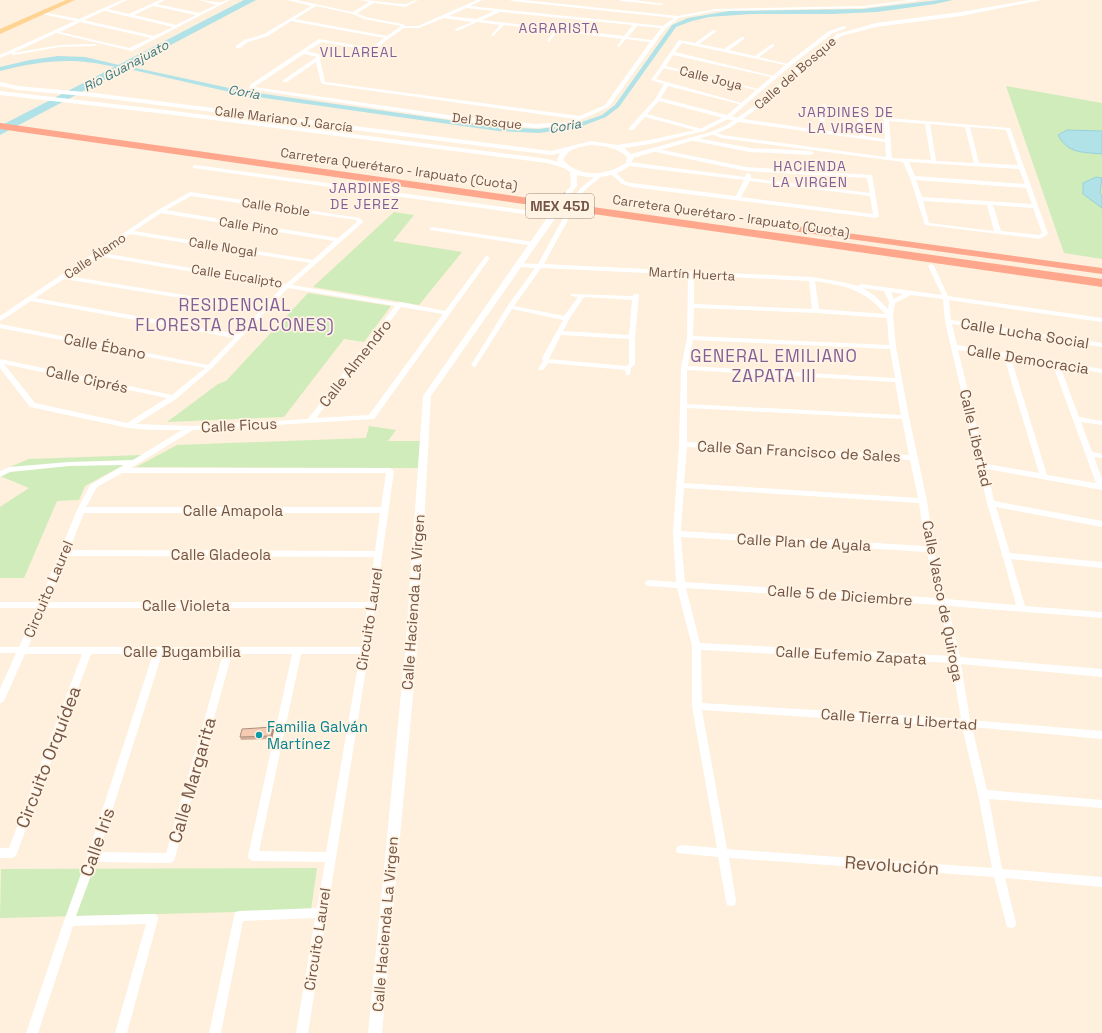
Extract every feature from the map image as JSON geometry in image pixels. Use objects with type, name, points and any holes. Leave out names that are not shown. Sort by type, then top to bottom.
[{"type":"highway","name":"Carretera Querétaro - Irapuato (Cuota)","points":[[17,124],[30,122],[1102,271]]},
{"type":"highway","name":"Carretera Querétaro - Irapuato (Cuota)","points":[[1,123],[17,124],[1102,283]]},
{"type":"main road","points":[[0,29],[66,0]]},
{"type":"main road","points":[[0,32],[72,0]]},
{"type":"street","points":[[7,55],[125,0]]},
{"type":"street","points":[[131,16],[163,0]]},
{"type":"street","points":[[201,0],[219,4]]},
{"type":"street","points":[[56,32],[130,50],[228,0]]},
{"type":"street","points":[[290,0],[354,13],[364,18],[403,26],[419,27],[480,0]]},
{"type":"street","points":[[362,0],[406,6],[416,0]]},
{"type":"street","points":[[512,0],[678,17],[714,10],[801,6],[842,8],[886,2],[920,0]]},
{"type":"street","points":[[621,0],[663,3],[656,15]]},
{"type":"street","points":[[842,8],[845,0]]},
{"type":"street","name":"Calle del Bosque","points":[[617,147],[650,142],[702,130],[728,117],[831,32],[850,26],[1022,0]]},
{"type":"street","name":"Calle del Bosque","points":[[630,160],[653,150],[713,134],[738,120],[791,78],[839,35],[876,25],[961,14],[1038,0]]},
{"type":"street","points":[[354,13],[372,2]]},
{"type":"street","points":[[153,5],[198,14]]},
{"type":"street","points":[[238,47],[246,41],[266,35],[315,5]]},
{"type":"street","points":[[465,7],[664,27]]},
{"type":"street","points":[[105,10],[176,26]]},
{"type":"street","points":[[457,30],[499,10]]},
{"type":"street","points":[[44,13],[154,37]]},
{"type":"street","points":[[444,17],[557,30],[587,36],[653,41]]},
{"type":"street","name":"Del Bosque","points":[[303,52],[251,88],[467,111],[536,126],[569,123],[608,106],[664,27],[678,17]]},
{"type":"street","points":[[363,33],[364,18]]},
{"type":"street","points":[[291,20],[387,37]]},
{"type":"street","points":[[493,35],[503,24]]},
{"type":"street","points":[[619,46],[634,25]]},
{"type":"street","points":[[363,57],[403,26]]},
{"type":"street","points":[[549,41],[557,30]]},
{"type":"street","points":[[697,43],[715,31]]},
{"type":"street","points":[[726,50],[742,38]]},
{"type":"street","points":[[303,52],[321,40],[373,50]]},
{"type":"street","points":[[743,104],[653,80],[681,41],[697,43],[790,65]]},
{"type":"street","points":[[0,57],[72,45],[116,46]]},
{"type":"street","points":[[756,57],[772,45]]},
{"type":"street","points":[[303,52],[317,55],[319,57],[318,60],[323,83],[467,111],[583,118]]},
{"type":"street","points":[[672,53],[775,77]]},
{"type":"street","points":[[285,81],[318,60]]},
{"type":"street","name":"Calle Joya","points":[[662,66],[760,90]]},
{"type":"street","name":"Calle Mariano J. García","points":[[0,84],[54,92],[94,95],[551,153],[568,149]]},
{"type":"street","points":[[631,129],[658,99],[667,84]]},
{"type":"street","name":"Calle Mariano J. García","points":[[0,92],[548,161],[564,166]]},
{"type":"street","points":[[658,99],[738,120],[887,141]]},
{"type":"street","points":[[820,132],[824,106]]},
{"type":"street","points":[[860,110],[862,137]]},
{"type":"street","points":[[886,112],[889,159]]},
{"type":"street","points":[[645,115],[702,130]]},
{"type":"street","points":[[887,119],[1008,129],[1045,234],[1043,236],[998,233],[927,224],[913,178],[905,160]]},
{"type":"street","points":[[927,122],[934,162]]},
{"type":"street","points":[[967,125],[977,164]]},
{"type":"street","points":[[713,134],[889,159],[1021,167]]},
{"type":"street","points":[[691,139],[750,150],[866,156]]},
{"type":"street","points":[[591,143],[617,147],[626,151],[630,160],[623,169],[613,173],[600,175],[573,171],[564,166],[560,160],[562,154],[568,149],[591,143]]},
{"type":"street","points":[[613,173],[624,183],[632,185],[876,216],[870,176],[746,169],[653,150]]},
{"type":"street","points":[[630,160],[873,195]]},
{"type":"street","points":[[195,167],[555,213]]},
{"type":"street","points":[[737,199],[748,178],[746,169]]},
{"type":"street","points":[[568,194],[574,186],[573,171]]},
{"type":"street","points":[[578,195],[600,175]]},
{"type":"street","points":[[913,178],[1028,186]]},
{"type":"street","name":"Calle Álamo","points":[[0,319],[160,211],[190,194]]},
{"type":"street","name":"Calle Roble","points":[[190,194],[358,219],[360,222],[338,240]]},
{"type":"street","points":[[920,199],[1035,206]]},
{"type":"street","points":[[990,204],[998,233]]},
{"type":"street","name":"Calle Pino","points":[[160,211],[338,240]]},
{"type":"street","points":[[474,365],[511,305],[539,267],[570,211]]},
{"type":"street","name":"Calle Hacienda La Virgen","points":[[375,1033],[410,652],[427,396],[555,213]]},
{"type":"street","points":[[432,229],[534,244]]},
{"type":"street","name":"Calle Nogal","points":[[130,232],[315,262]]},
{"type":"street","points":[[128,426],[173,397],[210,367],[237,336],[288,285],[338,240]]},
{"type":"street","name":"Calle Eucalipto","points":[[97,254],[447,313]]},
{"type":"street","points":[[447,313],[487,258]]},
{"type":"street","name":"Martín Huerta","points":[[519,266],[812,280],[848,284],[863,290],[872,296],[890,316]]},
{"type":"street","name":"Calle Libertad","points":[[931,266],[946,298],[948,321],[982,466],[1022,609]]},
{"type":"street","points":[[691,274],[692,306],[690,338],[684,368],[683,444],[677,534],[681,586],[696,646],[697,706],[731,901]]},
{"type":"street","points":[[64,277],[264,310]]},
{"type":"street","points":[[812,280],[816,311]]},
{"type":"street","points":[[848,284],[887,291],[1102,320]]},
{"type":"street","points":[[887,291],[892,302],[910,293]]},
{"type":"street","points":[[546,362],[628,371],[632,364],[632,337],[636,296],[573,295]]},
{"type":"street","points":[[541,369],[546,362],[545,358],[567,317],[582,296]]},
{"type":"street","points":[[30,299],[237,336]]},
{"type":"street","name":"Calle Vasco de Quiroga","points":[[892,302],[890,316],[893,347],[905,417],[923,501],[930,549],[956,660],[966,723],[984,794],[998,873],[1011,923]]},
{"type":"street","name":"Calle Almendro","points":[[310,421],[400,304]]},
{"type":"street","points":[[511,305],[567,317]]},
{"type":"street","points":[[692,306],[816,311],[890,316]]},
{"type":"street","name":"Calle Ficus","points":[[0,362],[32,406],[128,426],[152,428],[191,428],[371,417],[447,313]]},
{"type":"street","name":"Calle Lucha Social","points":[[948,321],[1102,345]]},
{"type":"street","name":"Calle Ébano","points":[[0,326],[210,367]]},
{"type":"street","points":[[559,333],[632,337]]},
{"type":"street","points":[[690,338],[893,347]]},
{"type":"street","name":"Calle Democracia","points":[[954,347],[1102,372]]},
{"type":"street","points":[[1007,356],[1044,477]]},
{"type":"street","name":"Calle Ciprés","points":[[0,362],[173,397]]},
{"type":"street","points":[[982,466],[1101,487],[1056,364]]},
{"type":"street","points":[[684,368],[899,380]]},
{"type":"street","points":[[683,406],[711,409],[905,417]]},
{"type":"street","points":[[1077,419],[1102,423]]},
{"type":"street","name":"Circuito Laurel","points":[[0,700],[42,606],[81,510],[94,484],[121,470],[191,428]]},
{"type":"street","name":"Calle San Francisco de Sales","points":[[683,444],[914,458]]},
{"type":"street","points":[[1090,454],[1102,456]]},
{"type":"street","points":[[0,474],[9,470],[69,464],[134,462]]},
{"type":"street","name":"Circuito Laurel","points":[[121,470],[390,471],[372,605],[302,1033]]},
{"type":"street","points":[[681,485],[923,501]]},
{"type":"street","points":[[992,503],[1102,524]]},
{"type":"street","name":"Calle Amapola","points":[[81,510],[385,510]]},
{"type":"street","name":"Calle Plan de Ayala","points":[[677,534],[930,549]]},
{"type":"street","name":"Calle Gladeola","points":[[64,553],[378,554]]},
{"type":"street","points":[[1006,555],[1102,566]]},
{"type":"street","name":"Calle 5 de Diciembre","points":[[649,583],[943,602],[1102,615]]},
{"type":"street","name":"Calle Violeta","points":[[0,605],[372,605]]},
{"type":"street","name":"Calle Eufemio Zapata","points":[[696,646],[956,660],[1102,673]]},
{"type":"street","name":"Calle Bugambilia","points":[[0,650],[364,650]]},
{"type":"street","name":"Circuito Orquídea","points":[[0,853],[12,853],[88,650]]},
{"type":"street","name":"Calle Iris","points":[[32,1033],[69,920],[92,857],[159,650]]},
{"type":"street","name":"Calle Margarita","points":[[92,857],[170,858],[228,651]]},
{"type":"street","points":[[297,651],[253,856],[331,857]]},
{"type":"street","name":"Calle Tierra y Libertad","points":[[697,706],[966,723],[1102,735]]},
{"type":"street","points":[[984,794],[1102,804]]},
{"type":"street","name":"Revolución","points":[[681,850],[1102,882]]},
{"type":"street","points":[[215,1033],[239,916],[322,913]]},
{"type":"street","points":[[69,920],[153,919],[121,1033]]},
{"type":"green space","points":[[1006,86],[1102,103],[1102,259],[1064,253]]},
{"type":"green space","points":[[394,212],[414,215],[393,241],[462,252],[419,305],[313,287]]},
{"type":"green space","points":[[308,293],[391,306],[364,342],[344,339],[284,417],[167,422],[218,384],[226,381]]},
{"type":"green space","points":[[369,426],[396,430],[388,441],[420,441],[418,468],[136,467],[177,445],[366,438]]},
{"type":"green space","points":[[142,455],[85,486],[79,500],[57,501],[24,578],[0,578],[0,507],[29,488],[0,476],[0,471],[29,459]]},
{"type":"green space","points":[[317,868],[311,910],[0,918],[1,869]]},
{"type":"water","points":[[1067,130],[1102,131],[1102,154],[1077,151],[1066,146],[1058,135]]},
{"type":"water","points":[[1096,177],[1102,178],[1100,193],[1102,195],[1102,208],[1083,194],[1083,183]]},
{"type":"building","points":[[273,727],[271,736],[240,737],[242,729]]},
{"type":"waterway","name":"Río Guanajuato","points":[[0,131],[251,0]]},
{"type":"waterway","name":"Coria","points":[[136,70],[243,93],[498,129],[539,131],[577,126],[604,116],[617,106],[674,26],[690,20],[729,13],[877,10],[950,0]]},
{"type":"waterway","name":"Coria","points":[[0,69],[30,62],[58,58],[85,59],[116,65]]},
{"type":"tunnel","points":[[557,210],[568,194]]},
{"type":"tunnel","points":[[570,211],[578,195]]},
{"type":"place","name":"Familia Galván Martínez","points":[[259,735]]},
{"type":"district","name":"AGRARISTA","points":[[559,28]]},
{"type":"district","name":"VILLAREAL","points":[[359,52]]},
{"type":"district","name":"JARDINES DE LA VIRGEN","points":[[846,120]]},
{"type":"district","name":"HACIENDA LA VIRGEN","points":[[810,174]]},
{"type":"district","name":"JARDINES DE JEREZ","points":[[365,196]]},
{"type":"district","name":"RESIDENCIAL FLORESTA (BALCONES)","points":[[235,315]]},
{"type":"district","name":"GENERAL EMILIANO ZAPATA III","points":[[774,366]]}]
